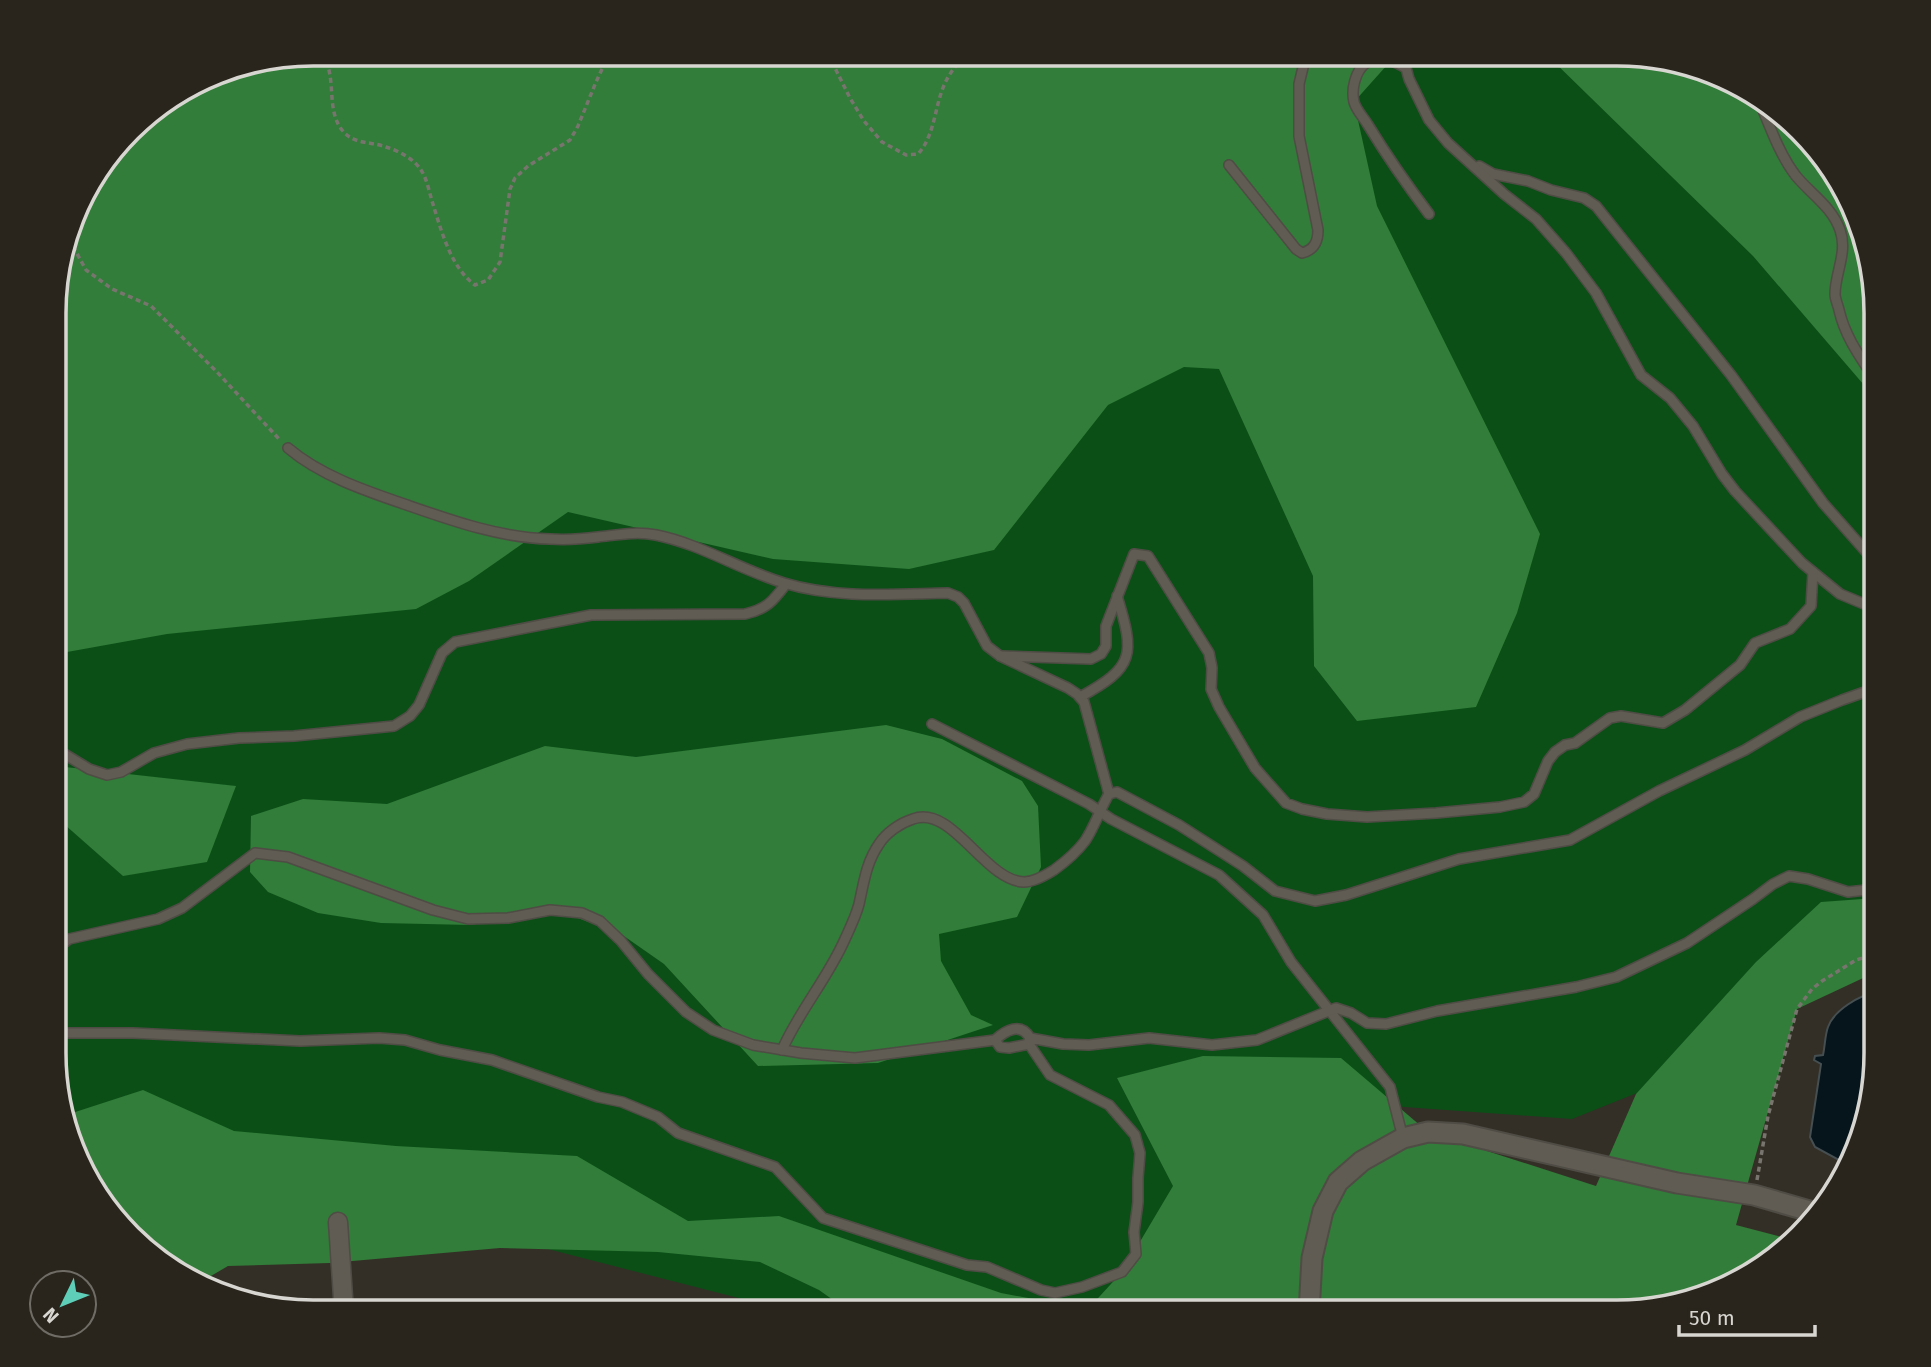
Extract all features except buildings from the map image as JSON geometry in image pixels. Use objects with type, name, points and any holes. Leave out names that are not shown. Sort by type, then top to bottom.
[{"type":"street","points":[[1309,1300],[1312,1258],[1324,1211],[1338,1182],[1362,1161],[1403,1138],[1427,1132],[1463,1134],[1677,1183],[1754,1195],[1808,1210]]},
{"type":"street","points":[[338,1222],[343,1300]]},
{"type":"lane","points":[[1229,164],[1296,248],[1302,253],[1309,251],[1318,242],[1318,230],[1299,136],[1299,84],[1303,67]]},
{"type":"lane","points":[[1362,67],[1357,72],[1354,83],[1354,102],[1429,214]]},
{"type":"lane","points":[[1404,67],[1429,120],[1448,143],[1536,219],[1566,253],[1596,293],[1641,375],[1670,398],[1693,426],[1721,474],[1735,491],[1802,564],[1840,594],[1864,605]]},
{"type":"lane","points":[[1765,116],[1795,175],[1832,214],[1841,234],[1842,258],[1835,295],[1842,327],[1864,363]]},
{"type":"lane","points":[[1473,166],[1478,165],[1493,174],[1528,181],[1584,198],[1596,206],[1731,375],[1823,503],[1864,549]]},
{"type":"lane","points":[[288,448],[303,460],[331,475],[382,496],[473,527],[551,539],[650,533],[682,541],[764,577],[807,589],[863,594],[947,593],[958,597],[964,603],[987,646],[1000,656],[1068,688],[1080,697],[1109,794],[1083,844],[1068,860],[1047,875],[1025,882],[1004,876],[947,826],[933,818],[915,817],[894,828],[879,842],[866,868],[859,906],[845,940],[790,1031],[782,1050]]},
{"type":"lane","points":[[1000,656],[1091,659],[1101,654],[1106,646],[1106,626],[1134,554],[1147,556],[1209,653],[1212,668],[1211,689],[1219,707],[1255,768],[1286,803],[1327,814],[1367,817],[1471,811],[1524,803],[1534,794],[1548,761],[1555,752],[1565,745],[1575,743],[1610,718],[1621,716],[1663,723],[1685,710],[1740,666],[1755,643],[1790,629],[1811,606],[1813,572]]},
{"type":"lane","points":[[67,755],[89,769],[107,775],[121,772],[154,753],[187,744],[394,726],[410,716],[419,705],[442,653],[455,642],[591,615],[746,614],[761,611],[786,584]]},
{"type":"lane","points":[[1080,697],[1114,677],[1127,659],[1129,649],[1126,623],[1117,596]]},
{"type":"lane","points":[[1109,794],[1117,792],[1179,825],[1243,866],[1275,891],[1315,901],[1346,895],[1459,859],[1570,839],[1659,791],[1745,750],[1800,717],[1864,692]]},
{"type":"lane","points":[[932,724],[1089,804],[1111,819],[1219,875],[1263,915],[1291,962],[1390,1087],[1403,1138]]},
{"type":"lane","points":[[67,941],[158,919],[182,908],[255,853],[288,857],[433,910],[468,919],[508,918],[550,910],[582,913],[600,920],[686,1012],[713,1030],[752,1045],[855,1058],[995,1040],[1002,1034],[1021,1028],[1027,1032],[1029,1041],[1050,1074],[1109,1104],[1135,1135],[1140,1153],[1134,1232],[1136,1254],[1122,1272],[1082,1287],[1055,1293],[1041,1290],[987,1267],[967,1265],[823,1218],[775,1167],[678,1133],[658,1117],[622,1102],[598,1097],[492,1060],[405,1040],[379,1038],[300,1041],[133,1033],[67,1033]]},
{"type":"lane","points":[[995,1040],[1000,1047],[1009,1048],[1029,1041],[1089,1045],[1149,1038],[1212,1045],[1257,1040],[1336,1008],[1367,1023],[1386,1024],[1616,977],[1687,943],[1789,876],[1849,892],[1864,890]]},
{"type":"path","points":[[329,66],[335,118],[342,130],[352,140],[385,146],[402,154],[422,171],[457,265],[475,285],[488,280],[500,262],[510,189],[514,178],[569,140],[578,126],[603,66]]},
{"type":"path","points":[[834,66],[864,121],[882,142],[906,155],[918,154],[926,146],[945,82],[955,66]]},
{"type":"path","points":[[75,250],[86,270],[112,289],[151,306],[288,448]]},
{"type":"path","points":[[1754,1195],[1768,1115],[1797,1009],[1812,989],[1822,981],[1864,958]]},
{"type":"green space","points":[[297,67],[1385,67],[1354,102],[1377,206],[1540,534],[1517,613],[1476,707],[1357,721],[1314,666],[1313,576],[1219,369],[1184,367],[1108,405],[994,550],[909,569],[773,559],[568,512],[469,581],[416,609],[167,634],[66,652],[66,313],[71,265],[85,219],[108,176],[151,128],[176,108],[219,85],[265,71]]},
{"type":"green space","points":[[1213,67],[1634,67],[1682,75],[1712,85],[1755,108],[1792,139],[1823,176],[1839,204],[1860,265],[1864,297],[1864,898],[1702,1067],[1572,1119],[1363,1104],[1188,1300],[746,1300],[497,1236],[105,1186],[85,1148],[75,1118],[67,1070],[66,601]]},
{"type":"green space","points":[[1559,67],[1634,67],[1682,75],[1712,85],[1755,108],[1792,139],[1823,176],[1846,219],[1856,249],[1864,297],[1864,385],[1753,256]]},
{"type":"green space","points":[[886,725],[942,739],[1022,781],[1038,806],[1041,867],[1017,917],[939,934],[941,961],[971,1015],[993,1025],[878,1063],[758,1066],[664,964],[621,934],[556,910],[471,925],[381,923],[318,913],[268,892],[250,872],[251,816],[303,799],[387,804],[545,746],[636,757]]},
{"type":"green space","points":[[67,767],[236,786],[207,862],[123,876],[67,826]]},
{"type":"green space","points":[[1864,899],[1864,978],[1797,1009],[1736,1225],[1782,1237],[1755,1259],[1727,1275],[1682,1292],[1634,1300],[1096,1300],[1122,1272],[1173,1186],[1117,1078],[1203,1056],[1341,1058],[1428,1132],[1596,1186],[1636,1094],[1756,962],[1821,902]]},
{"type":"green space","points":[[143,1090],[234,1131],[396,1146],[577,1156],[688,1221],[779,1216],[1001,1293],[1039,1300],[833,1300],[819,1290],[760,1262],[658,1252],[500,1248],[330,1263],[228,1266],[209,1277],[163,1249],[139,1228],[118,1204],[92,1163],[74,1113]]},
{"type":"shaded area","points":[[1863,996],[1864,1070],[1860,1102],[1840,1161],[1815,1147],[1810,1137],[1821,1064],[1814,1060],[1815,1056],[1823,1055],[1826,1033],[1831,1021],[1842,1009]]}]
